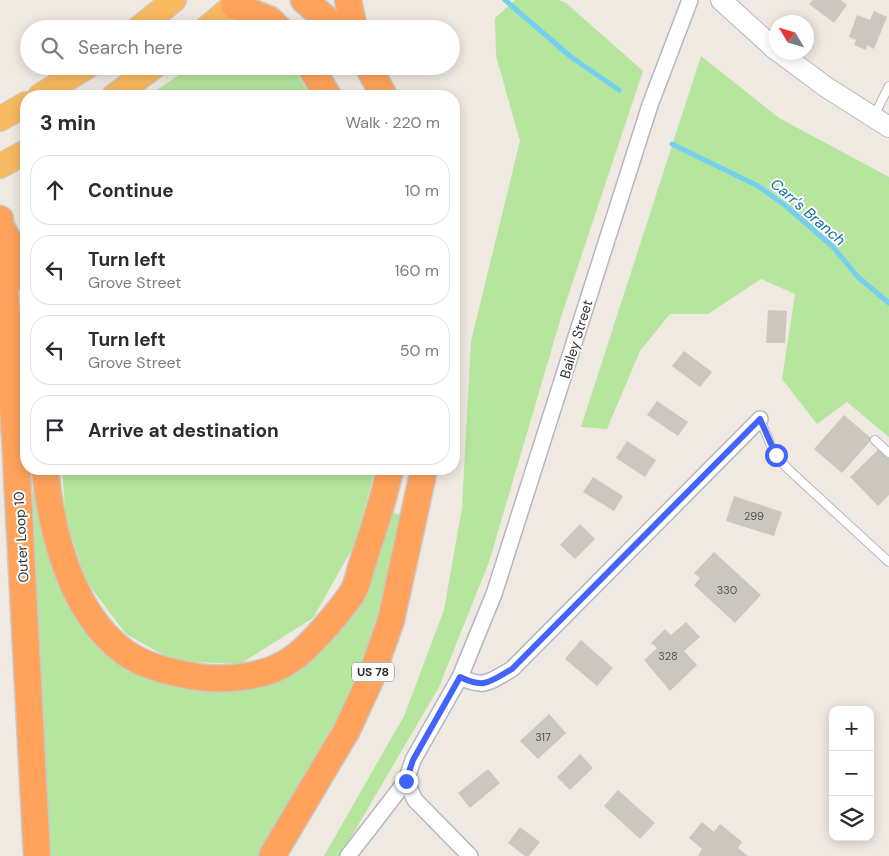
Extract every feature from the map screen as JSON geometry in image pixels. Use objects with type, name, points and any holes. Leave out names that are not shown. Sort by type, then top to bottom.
[{"type":"highway","points":[[149,20],[174,0]]},
{"type":"highway","points":[[304,0],[338,20],[348,0]]},
{"type":"highway","points":[[217,20],[237,3],[270,20]]},
{"type":"highway","points":[[50,90],[74,75]]},
{"type":"highway","points":[[122,90],[143,75]]},
{"type":"highway","points":[[315,75],[324,90]]},
{"type":"highway","points":[[373,75],[381,90]]},
{"type":"highway","points":[[0,119],[20,107]]},
{"type":"highway","points":[[0,166],[20,155]]},
{"type":"highway","name":"Outer Loop 10","points":[[0,219],[15,437],[37,856]]},
{"type":"highway","points":[[0,225],[20,261]]},
{"type":"highway","points":[[46,475],[51,519],[61,552],[95,624],[124,652],[168,672],[219,680],[257,674],[292,660],[313,639],[354,590],[389,475]]},
{"type":"highway","name":"US 78","points":[[272,856],[347,730],[370,680],[390,620],[423,475]]},
{"type":"main road","points":[[722,0],[769,43]]},
{"type":"main road","points":[[790,60],[826,87],[881,122]]},
{"type":"street","name":"Bailey Street","points":[[348,856],[406,781],[413,760],[460,677],[494,594],[650,104],[690,0]]},
{"type":"street","points":[[460,677],[476,684],[485,683],[512,669],[760,419]]},
{"type":"street","points":[[406,781],[415,800],[470,856]]},
{"type":"lane","points":[[881,122],[889,86]]},
{"type":"lane","points":[[760,419],[774,453],[788,469],[889,562]]},
{"type":"lane","points":[[875,440],[889,453]]},
{"type":"green space","points":[[515,0],[558,0],[566,3],[643,71],[562,314],[489,562],[439,687],[340,856],[324,856],[404,716],[444,610],[462,508],[471,341],[520,141],[496,56],[495,18]]},
{"type":"green space","points":[[701,56],[779,118],[889,177],[889,437],[847,402],[817,424],[782,379],[795,294],[761,279],[708,314],[670,314],[640,351],[607,429],[581,427]]},
{"type":"green space","points":[[179,75],[298,75],[307,90],[157,90]]},
{"type":"green space","points":[[62,475],[373,475],[356,542],[313,618],[240,664],[174,661],[126,634],[86,581],[66,520]]},
{"type":"green space","points":[[40,489],[122,664],[297,667],[390,512],[405,516],[371,652],[346,711],[259,856],[51,856],[32,492]]},
{"type":"building","points":[[813,0],[841,0],[847,5],[834,23],[809,4]]},
{"type":"building","points":[[874,11],[887,17],[874,49],[867,45],[866,50],[854,45],[856,40],[849,37],[857,15],[870,20]]},
{"type":"building","points":[[768,310],[787,311],[785,343],[766,343]]},
{"type":"building","points":[[684,351],[712,372],[700,387],[672,366]]},
{"type":"building","points":[[657,401],[688,422],[678,436],[647,415]]},
{"type":"building","points":[[844,415],[872,439],[842,473],[814,449]]},
{"type":"building","points":[[627,441],[656,460],[645,477],[616,458]]},
{"type":"building","points":[[881,447],[889,456],[889,495],[878,506],[850,477]]},
{"type":"building","points":[[593,477],[623,496],[614,511],[583,492]]},
{"type":"building","points":[[734,496],[782,512],[774,536],[726,521]]},
{"type":"building","points":[[580,524],[595,539],[575,559],[560,545]]},
{"type":"building","points":[[714,552],[761,595],[735,623],[694,585],[700,578],[694,573]]},
{"type":"building","points":[[686,622],[700,637],[684,651],[697,665],[670,691],[644,660],[657,648],[651,643],[665,629],[671,635]]},
{"type":"building","points":[[581,640],[613,668],[597,686],[565,659]]},
{"type":"building","points":[[549,714],[566,733],[538,759],[520,741]]},
{"type":"building","points":[[580,754],[593,768],[570,790],[557,777]]},
{"type":"building","points":[[488,769],[500,783],[470,808],[458,793]]},
{"type":"building","points":[[618,790],[655,823],[640,839],[604,806]]},
{"type":"building","points":[[702,822],[714,832],[720,824],[742,842],[738,848],[748,856],[698,856],[702,849],[689,838]]},
{"type":"building","points":[[520,827],[540,842],[529,856],[525,856],[508,843]]},
{"type":"waterway","name":"Carr's Branch","points":[[505,0],[571,57],[619,90]]},
{"type":"waterway","name":"Carr's Branch","points":[[672,144],[758,186],[786,206],[833,247],[858,277],[889,303]]},
{"type":"route","points":[[406,781],[413,760],[460,677],[476,684],[485,683],[512,669],[736,446],[760,419],[776,455]]}]
